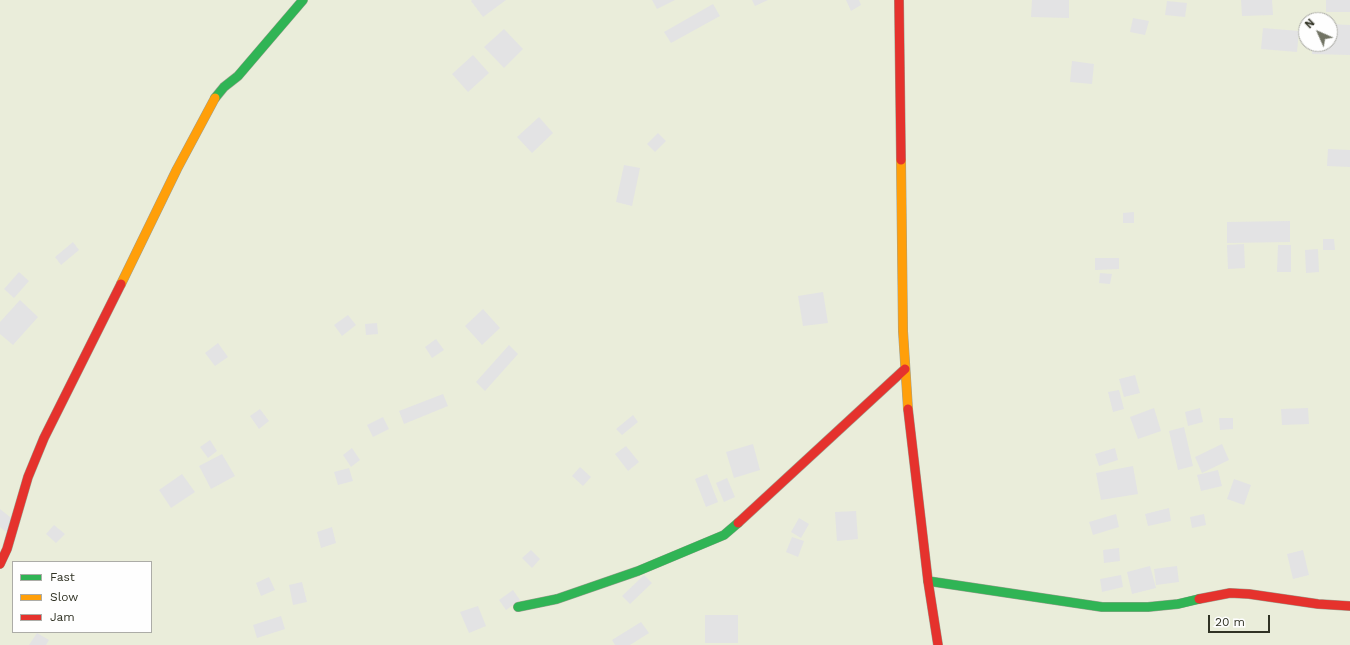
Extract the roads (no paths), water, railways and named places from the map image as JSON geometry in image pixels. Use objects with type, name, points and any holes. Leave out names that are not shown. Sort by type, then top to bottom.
[{"type":"street","points":[[0,564],[7,549],[28,477],[44,438],[177,169],[210,106],[224,87],[238,76],[302,0]]},
{"type":"street","points":[[899,0],[903,331],[905,370],[907,401],[928,581],[938,645]]},
{"type":"street","points":[[518,607],[557,599],[638,571],[724,535],[905,370]]},
{"type":"street","points":[[928,581],[1102,607],[1178,604],[1230,593],[1249,594],[1318,604],[1350,606]]}]
